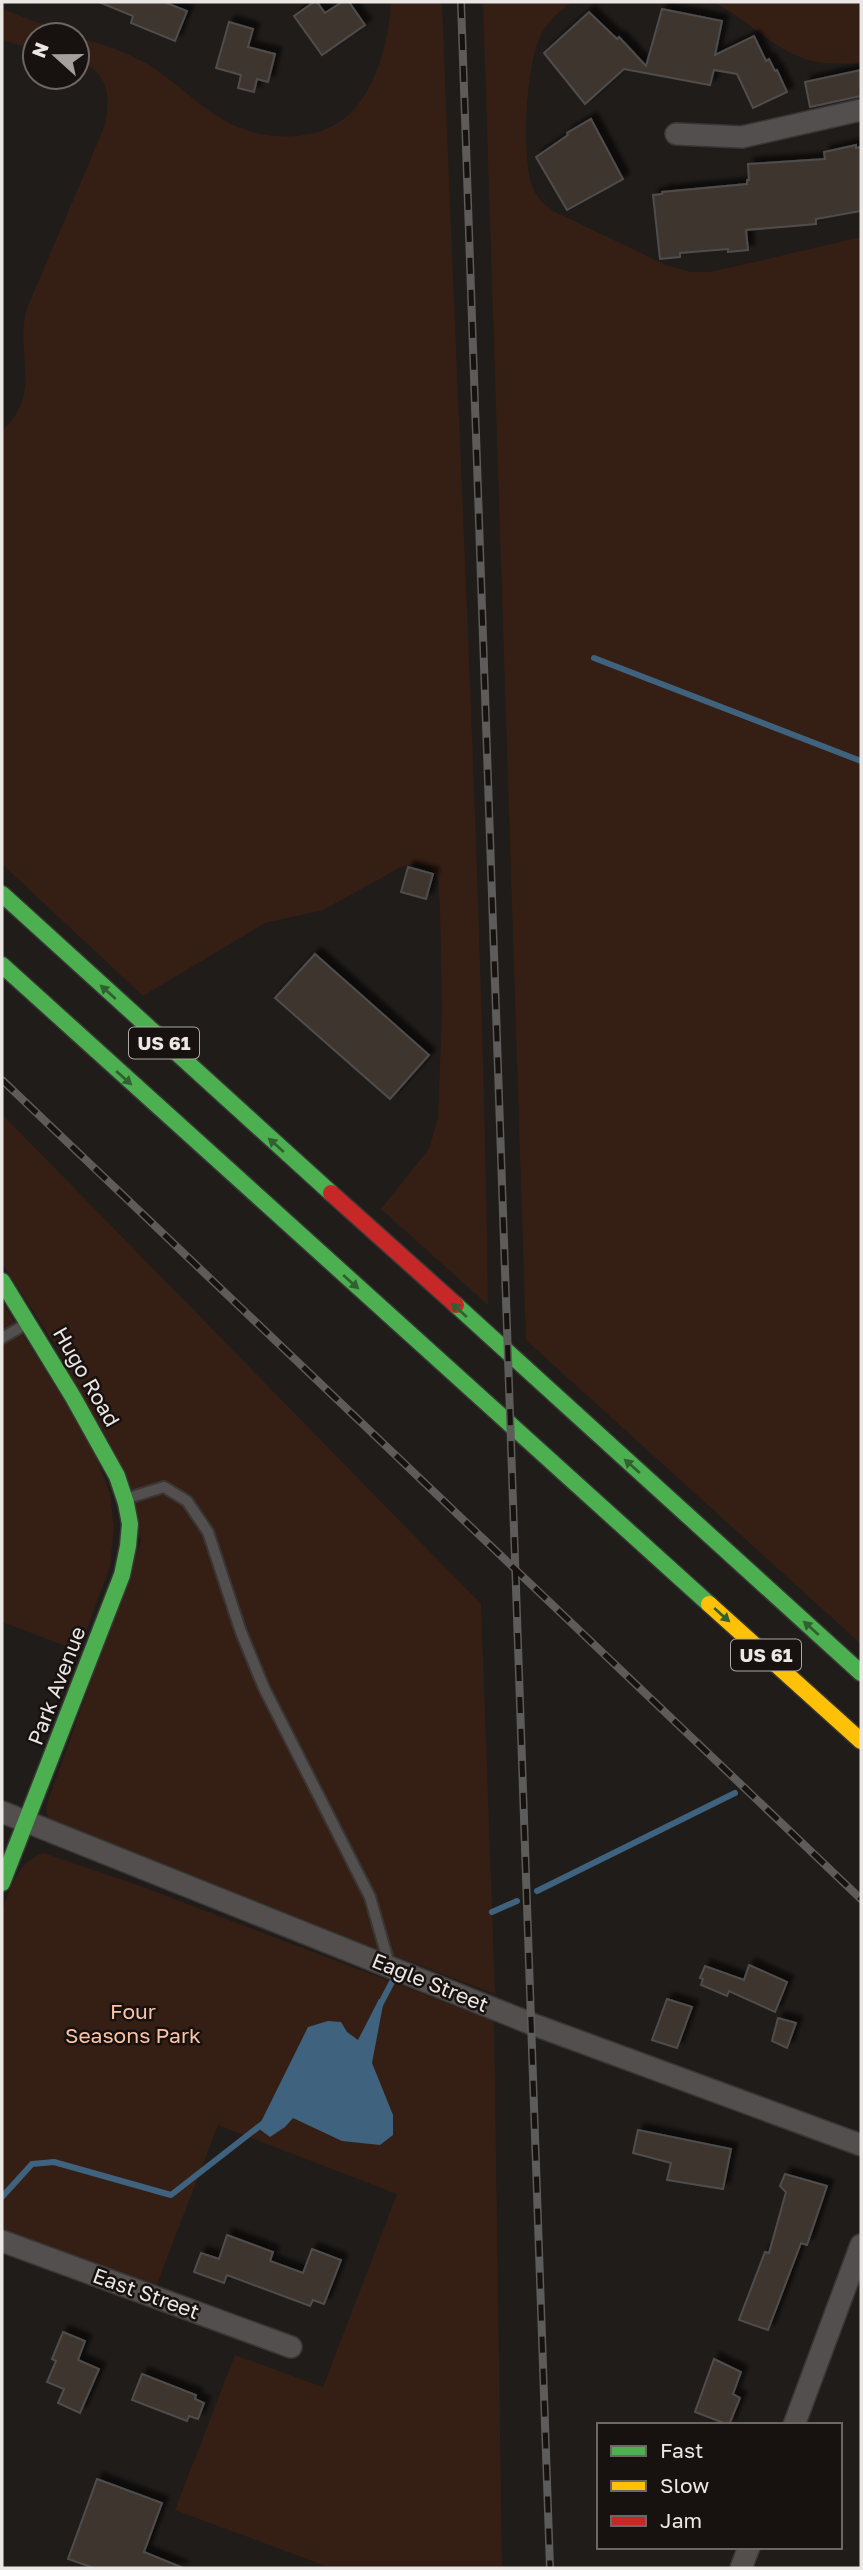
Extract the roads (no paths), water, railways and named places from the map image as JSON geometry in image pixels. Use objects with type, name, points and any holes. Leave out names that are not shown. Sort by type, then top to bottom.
[{"type":"main road","name":"US 61","points":[[2,894],[861,1673]]},
{"type":"main road","name":"US 61","points":[[2,965],[861,1741]]},
{"type":"main road","name":"Hugo Road","points":[[2,1281],[29,1322],[113,1467],[126,1499]]},
{"type":"main road","name":"Park Avenue","points":[[2,1883],[122,1575],[128,1551],[130,1520],[126,1499]]},
{"type":"street","points":[[676,134],[742,137],[861,110]]},
{"type":"street","name":"Eagle Street","points":[[2,1812],[532,2024],[861,2145]]},
{"type":"street","name":"East Street","points":[[2,2241],[291,2347]]},
{"type":"street","points":[[795,2423],[861,2245]]},
{"type":"street","points":[[741,2567],[747,2549]]},
{"type":"lane","points":[[2,1338],[29,1322]]},
{"type":"lane","points":[[126,1499],[164,1487],[187,1501],[208,1532],[241,1632],[264,1688],[370,1897],[390,1967]]},
{"type":"water","points":[[379,1999],[383,1999],[383,2005],[372,2063],[393,2115],[393,2135],[380,2145],[342,2141],[293,2118],[270,2137],[258,2128],[308,2027],[328,2021],[341,2022],[347,2032],[358,2040]]},
{"type":"waterway","points":[[594,658],[861,761]]},
{"type":"waterway","points":[[537,1891],[735,1793]]},
{"type":"waterway","points":[[492,1912],[517,1901]]},
{"type":"waterway","points":[[380,2005],[392,1982]]},
{"type":"waterway","points":[[2,2197],[32,2164],[54,2162],[171,2195],[266,2121]]},
{"type":"railway","points":[[461,2],[550,2568]]},
{"type":"railway","points":[[2,1080],[861,1899]]},
{"type":"park label","name":"Four Seasons Park","points":[[133,2024]]}]
